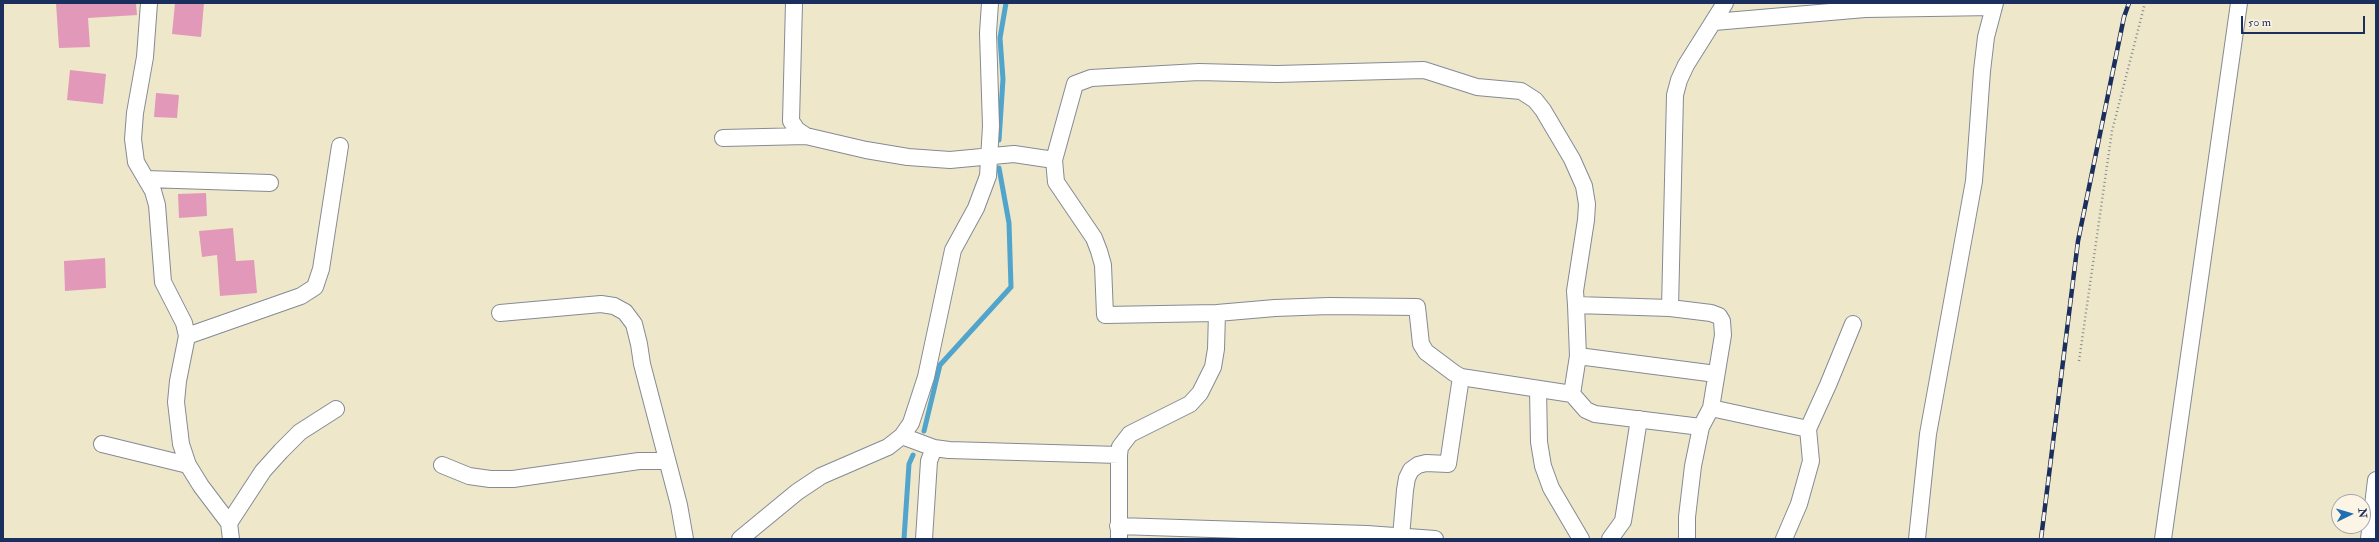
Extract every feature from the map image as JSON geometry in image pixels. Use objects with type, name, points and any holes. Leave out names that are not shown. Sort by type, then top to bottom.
[{"type":"street","points":[[149,3],[145,58],[135,113],[133,139],[136,162],[153,191],[157,206],[163,282],[184,323],[187,336],[178,381],[176,402],[177,424],[188,465],[201,486],[229,523],[231,539]]},
{"type":"street","points":[[794,3],[791,121],[797,130],[806,136]]},
{"type":"street","points":[[740,539],[769,513],[821,476],[882,450],[902,436],[911,423],[926,378],[953,250],[985,189],[989,156],[990,3]]},
{"type":"street","points":[[1670,308],[1675,95],[1678,80],[1686,65],[1725,3]]},
{"type":"street","points":[[2164,539],[2239,3]]},
{"type":"street","points":[[1714,22],[1865,9],[1994,5],[1986,37],[1982,71],[1974,181],[1928,434],[1917,539]]},
{"type":"street","points":[[1572,394],[1578,356],[1576,278],[1586,220],[1587,204],[1584,186],[1572,159],[1543,110],[1535,100],[1521,91],[1477,87],[1424,70],[1277,74],[1199,72],[1091,78],[1076,84],[1054,160],[1056,182],[1094,238],[1100,251],[1103,265],[1105,315],[1216,313],[1329,306],[1417,307],[1421,344],[1426,352],[1461,377],[1572,394],[1586,410],[1701,427]]},
{"type":"street","points":[[723,138],[806,136],[866,150],[908,157],[950,160],[1014,154],[1054,160]]},
{"type":"street","points":[[187,336],[301,296],[315,287],[321,269],[340,146]]},
{"type":"street","points":[[146,179],[270,184]]},
{"type":"street","points":[[500,313],[601,304],[614,306],[625,312],[635,331],[679,506],[685,539]]},
{"type":"street","points":[[1576,304],[1670,308],[1711,313],[1719,316],[1724,328],[1711,408],[1701,427],[1693,466],[1687,517],[1687,539]]},
{"type":"street","points":[[1216,313],[1216,349],[1213,367],[1200,393],[1190,404],[1130,434],[1122,443],[1119,455],[1118,532],[1401,537],[1435,539]]},
{"type":"street","points":[[1784,539],[1799,504],[1812,461],[1808,429],[1828,385],[1852,324]]},
{"type":"street","points":[[1578,356],[1716,374]]},
{"type":"street","points":[[1401,537],[1405,490],[1407,478],[1411,470],[1418,465],[1426,463],[1448,464],[1461,377]]},
{"type":"street","points":[[1538,389],[1539,442],[1543,466],[1551,488],[1581,539]]},
{"type":"street","points":[[1711,408],[1808,429]]},
{"type":"street","points":[[229,523],[264,471],[281,451],[300,432],[336,409]]},
{"type":"street","points":[[1610,539],[1623,521],[1639,419]]},
{"type":"street","points":[[902,436],[934,448],[1119,455]]},
{"type":"street","points":[[102,444],[188,465]]},
{"type":"street","points":[[924,539],[930,461],[934,448]]},
{"type":"street","points":[[442,465],[469,476],[513,479],[639,462],[667,461]]},
{"type":"street","points":[[2369,539],[2376,480]]},
{"type":"path","points":[[2079,360],[2112,131],[2145,3]]},
{"type":"building","points":[[56,3],[136,3],[137,15],[88,18],[90,47],[59,48]]},
{"type":"building","points":[[175,3],[204,3],[201,37],[172,34]]},
{"type":"building","points":[[70,70],[106,74],[103,104],[67,100]]},
{"type":"building","points":[[156,93],[179,95],[177,118],[154,117]]},
{"type":"building","points":[[206,193],[207,216],[179,218],[178,194]]},
{"type":"building","points":[[233,228],[236,261],[254,260],[257,293],[220,296],[217,255],[202,257],[199,231]]},
{"type":"building","points":[[105,258],[106,288],[65,291],[64,261]]},
{"type":"waterway","points":[[999,140],[1003,79],[1000,38],[1006,3]]},
{"type":"waterway","points":[[924,431],[940,365],[1011,287],[1009,223],[999,168]]},
{"type":"waterway","points":[[904,539],[909,464],[913,455]]},
{"type":"railway","points":[[2041,539],[2078,241],[2124,17],[2129,3]]}]
